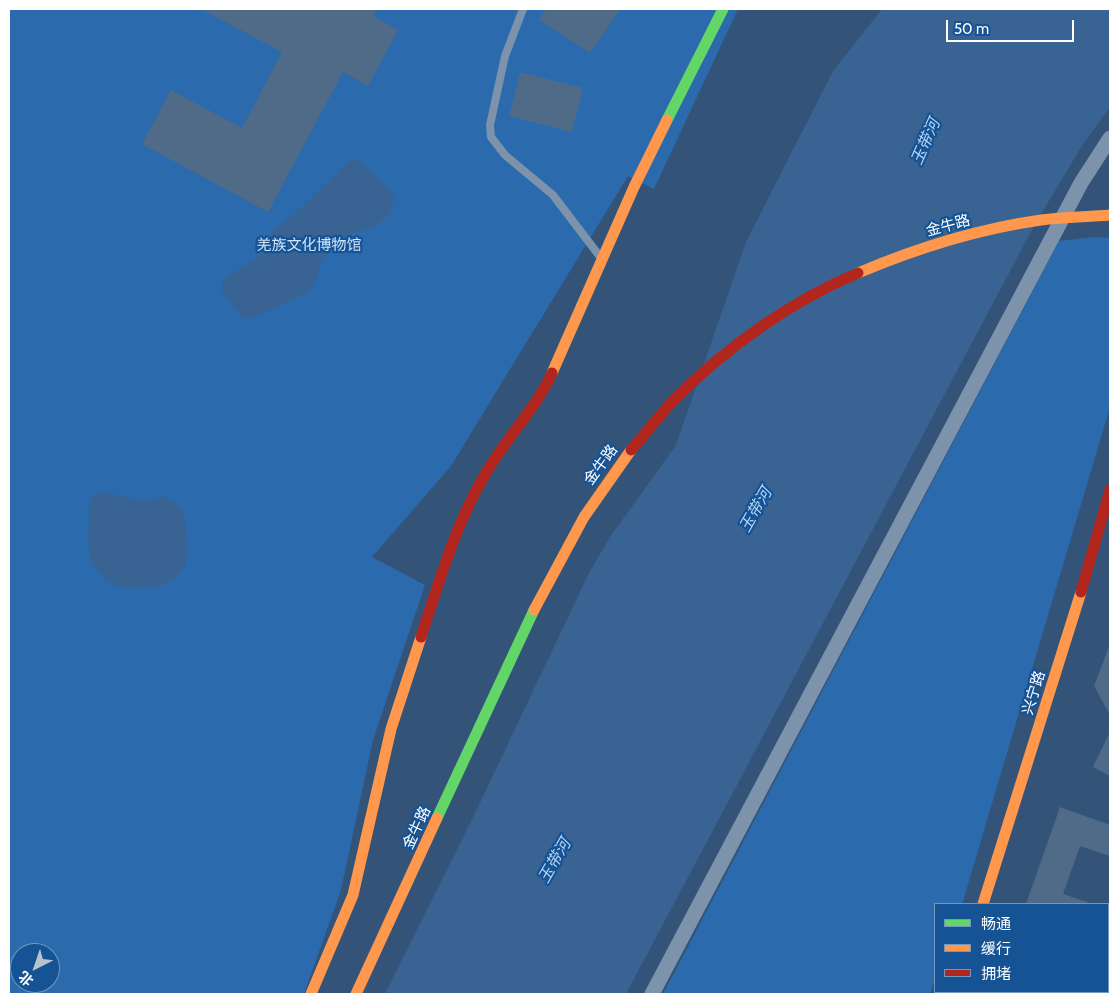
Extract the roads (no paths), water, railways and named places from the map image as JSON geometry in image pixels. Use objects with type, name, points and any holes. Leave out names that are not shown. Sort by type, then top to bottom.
[{"type":"street","points":[[311,994],[353,895],[391,729],[454,537],[483,477],[544,390],[634,187],[723,9]]},
{"type":"street","points":[[652,994],[1081,183],[1110,138]]},
{"type":"street","name":"金牛路","points":[[356,994],[524,629],[584,517],[631,450],[670,406],[726,354],[760,328],[821,290],[891,259],[964,236],[1048,220],[1110,215]]},
{"type":"street","name":"兴宁路","points":[[984,903],[1071,627],[1110,490]]},
{"type":"lane","points":[[523,9],[505,56],[490,125],[491,136],[505,155],[553,195],[603,259]]},
{"type":"water","name":"玉带河","points":[[882,9],[1110,9],[1110,107],[1083,144],[1034,226],[626,994],[385,994],[477,809],[589,573],[610,537],[676,445],[746,242],[833,71]]},
{"type":"water","points":[[350,160],[357,160],[366,167],[391,192],[394,198],[390,214],[376,225],[348,235],[322,258],[315,283],[307,293],[251,318],[243,318],[221,289],[225,278],[261,256],[274,229],[298,211]]},
{"type":"water","points":[[101,492],[142,501],[166,497],[176,503],[183,512],[188,545],[187,559],[180,574],[161,585],[149,588],[125,587],[103,577],[91,560],[88,543],[91,499]]},
{"type":"park label","name":"羌族文化博物馆","points":[[309,246]]}]
